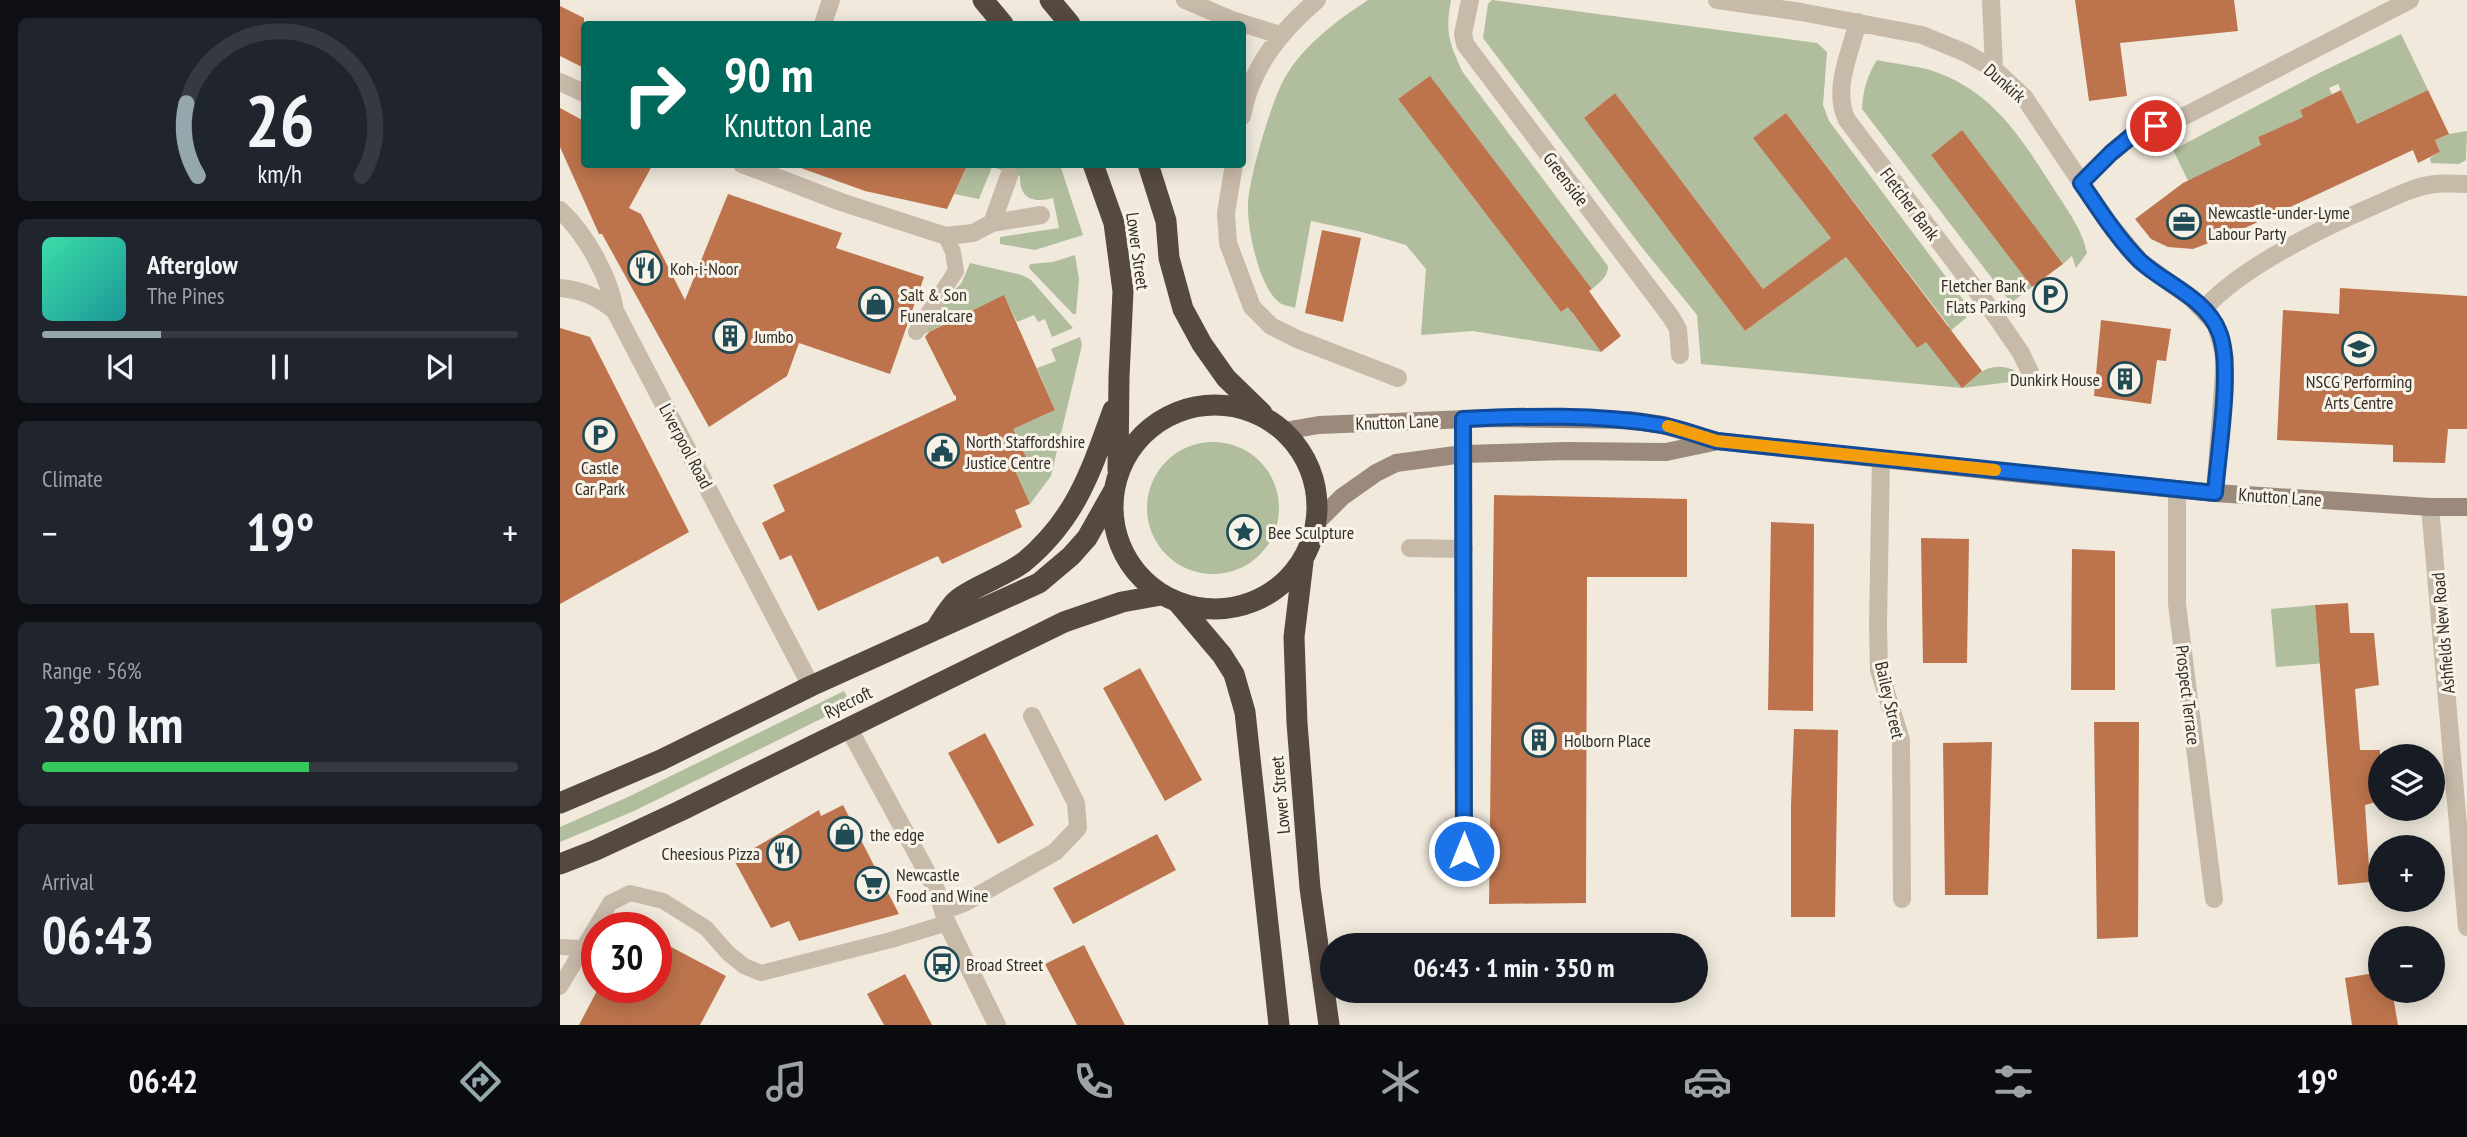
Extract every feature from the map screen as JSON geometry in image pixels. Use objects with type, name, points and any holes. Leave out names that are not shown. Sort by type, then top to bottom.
[{"type":"highway","points":[[983,0],[1000,21]]},
{"type":"highway","points":[[1050,0],[1068,21]]},
{"type":"highway","name":"Lower Street","points":[[1094,168],[1114,223],[1123,291],[1116,482]]},
{"type":"highway","name":"Lower Street","points":[[1149,168],[1166,221],[1172,273],[1183,309],[1202,344],[1226,378],[1276,425]]},
{"type":"highway","points":[[934,632],[957,600],[1023,562],[1048,538],[1076,503],[1094,464],[1119,396]]},
{"type":"highway","points":[[1210,405],[1250,410],[1276,425],[1298,446],[1308,463],[1318,502],[1312,542],[1291,577],[1276,590],[1239,607],[1199,609],[1170,599],[1145,583],[1132,567],[1115,531],[1112,512],[1116,482],[1139,438],[1171,414],[1210,405]]},
{"type":"highway","name":"Ryecroft","points":[[560,803],[661,760],[811,686],[1039,583],[1071,556],[1087,538],[1116,482]]},
{"type":"highway","name":"Lower Street","points":[[1303,560],[1294,636],[1297,723],[1310,888],[1329,1025]]},
{"type":"highway","name":"Lower Street","points":[[1170,599],[1222,654],[1234,674],[1245,712],[1279,1025]]},
{"type":"highway","name":"Ryecroft","points":[[560,864],[680,811],[1064,622],[1122,602],[1170,599]]},
{"type":"main road","name":"Knutton Lane","points":[[1276,425],[1533,417],[1629,420],[1663,425],[1717,441],[2215,493],[2467,507]]},
{"type":"main road","name":"Knutton Lane","points":[[1317,522],[1342,497],[1376,473],[1396,463],[1463,454],[1666,452],[1717,441]]},
{"type":"street","points":[[824,21],[831,0]]},
{"type":"street","points":[[1185,0],[1236,21]]},
{"type":"street","points":[[1246,102],[1252,81],[1280,35],[1317,0]]},
{"type":"street","name":"Greenside","points":[[1470,0],[1462,34],[1465,44],[1671,317],[1678,329],[1680,355]]},
{"type":"street","name":"Dunkirk","points":[[1717,0],[1923,35],[1966,53],[1994,69],[2033,108],[2107,221],[2140,261],[2191,298],[2204,310],[2220,334],[2225,358],[2215,493]]},
{"type":"street","points":[[1991,0],[1994,69]]},
{"type":"street","points":[[2081,183],[2139,130],[2173,122],[2409,1]]},
{"type":"street","name":"Fletcher Bank","points":[[1858,22],[1839,94],[1840,107],[1847,120],[1995,315],[2021,353],[2030,372]]},
{"type":"street","points":[[1246,24],[1280,35]]},
{"type":"street","points":[[560,82],[581,92]]},
{"type":"street","points":[[756,168],[841,202],[946,236],[973,233],[992,223],[1041,215]]},
{"type":"street","points":[[1233,168],[1226,213],[1228,243],[1252,307],[1270,326],[1398,378]]},
{"type":"street","points":[[992,223],[1009,176]]},
{"type":"street","points":[[2204,310],[2216,295],[2254,269],[2344,219],[2402,194],[2434,184],[2467,184]]},
{"type":"street","name":"Liverpool Road","points":[[560,210],[576,224],[607,281],[615,311],[811,686]]},
{"type":"street","points":[[560,223],[560,232]]},
{"type":"street","points":[[560,288],[585,292],[615,311]]},
{"type":"street","points":[[1463,419],[1464,876]]},
{"type":"street","name":"Bailey Street","points":[[1881,458],[1878,624],[1880,670],[1901,740],[1902,899]]},
{"type":"street","name":"Prospect Terrace","points":[[2177,489],[2177,604],[2214,899]]},
{"type":"street","name":"Ashfields New Road","points":[[2430,507],[2467,927]]},
{"type":"street","points":[[1410,548],[1465,549]]},
{"type":"street","points":[[945,917],[966,902],[1055,852],[1078,828],[1076,803],[1032,716]]},
{"type":"street","points":[[848,727],[936,889],[945,917],[997,1025]]},
{"type":"lane","points":[[916,332],[956,271],[953,252],[946,236]]},
{"type":"lane","points":[[604,912],[610,903],[630,893],[663,901],[706,928],[728,953],[744,966],[761,973],[891,940],[945,917]]},
{"type":"lane","points":[[560,947],[581,948],[560,987]]},
{"type":"green space","points":[[1368,0],[1451,0],[1449,37],[1462,71],[1608,266],[1603,279],[1592,289],[1430,77],[1398,99],[1561,312],[1588,291],[1572,313],[1601,352],[1473,331],[1421,335],[1426,269],[1406,245],[1311,221],[1295,308],[1282,304],[1266,285],[1252,242],[1248,203],[1252,176],[1276,96],[1289,72],[1308,48]]},
{"type":"green space","points":[[1492,0],[1817,43],[1827,52],[1823,105],[1829,121],[1967,305],[1966,318],[1931,347],[1962,387],[1992,367],[2014,370],[2018,381],[1962,388],[1701,364],[1697,315],[1640,245],[1483,38],[1488,4]],"holes":[[[1615,93],[1763,289],[1831,238],[1754,138],[1786,113],[1949,326],[1917,348],[1846,257],[1745,331],[1584,118]]]},
{"type":"green space","points":[[2401,34],[2428,90],[2380,113],[2399,156],[2387,160],[2359,129],[2338,84],[2329,88],[2335,101],[2314,103],[2300,110],[2317,149],[2314,152],[2299,119],[2290,122],[2304,156],[2291,161],[2276,129],[2258,137],[2272,170],[2258,176],[2247,152],[2227,161],[2238,186],[2199,203],[2173,150],[2321,72]]},
{"type":"green space","points":[[1877,60],[1924,68],[1952,79],[1971,89],[2002,116],[2028,149],[2077,226],[2087,253],[2076,268],[2072,256],[2063,264],[1961,131],[1931,155],[2032,287],[2011,303],[1862,109],[1866,83]]},
{"type":"green space","points":[[2467,131],[2466,160],[2459,164],[2431,163],[2430,158],[2440,152],[2435,140]]},
{"type":"green space","points":[[967,168],[992,168],[979,199],[954,194]]},
{"type":"green space","points":[[995,168],[1061,168],[1083,235],[1035,250],[1000,244],[1000,237],[1059,228],[1053,198],[1040,200],[1029,197],[1022,190],[1020,176]]},
{"type":"green space","points":[[1075,255],[1079,279],[1076,314],[1073,314],[1029,268],[1030,264],[1053,262]]},
{"type":"green space","points":[[970,263],[1022,275],[1031,280],[1073,328],[1052,337],[1045,319],[1038,322],[1034,315],[1017,322],[1004,296],[924,334],[947,296],[961,284]]},
{"type":"green space","points":[[1080,337],[1082,345],[1051,476],[1030,504],[1014,468],[1013,429],[1055,410],[1037,368],[1056,361],[1051,349]]},
{"type":"green space","points":[[1213,442],[1238,447],[1260,461],[1274,483],[1279,508],[1274,533],[1260,555],[1238,569],[1213,574],[1188,569],[1166,555],[1152,533],[1147,508],[1152,483],[1166,461],[1188,447]]},
{"type":"green space","points":[[2315,605],[2319,653],[2351,651],[2351,661],[2276,667],[2271,609]]},
{"type":"green space","points":[[844,691],[851,704],[634,811],[560,842],[560,827],[628,797]]},
{"type":"building","points":[[2075,0],[2234,0],[2238,31],[2120,43],[2127,96],[2089,101]]},
{"type":"building","points":[[560,6],[584,18],[584,21],[581,21],[581,66],[560,56]]},
{"type":"building","points":[[1430,76],[1592,289],[1589,291],[1621,336],[1601,352],[1568,307],[1561,312],[1398,99]]},
{"type":"building","points":[[2341,90],[2357,124],[2428,90],[2449,134],[2435,140],[2440,152],[2418,163],[2413,150],[2232,234],[2193,249],[2168,247],[2151,239],[2135,219],[2183,183],[2261,145],[2258,137],[2303,117],[2300,110]]},
{"type":"building","points":[[1615,93],[1763,289],[1831,238],[1753,138],[1786,113],[1982,371],[1962,388],[1926,342],[1917,348],[1846,257],[1745,331],[1584,118]]},
{"type":"building","points":[[560,108],[581,119],[581,168],[651,168],[629,208],[641,214],[685,300],[728,194],[842,233],[836,248],[924,277],[890,374],[799,343],[787,376],[709,427],[602,234],[599,234],[560,147]]},
{"type":"building","points":[[1962,130],[2063,264],[2032,287],[1931,155]]},
{"type":"building","points":[[801,168],[966,168],[947,209],[865,191]]},
{"type":"building","points":[[1322,230],[1361,238],[1343,322],[1305,313]]},
{"type":"building","name":"NSCG Performing Arts Centre","points":[[2340,288],[2467,296],[2467,429],[2448,429],[2445,463],[2393,462],[2393,445],[2277,440],[2283,310],[2339,314]]},
{"type":"building","name":"North Staffordshire Justice Centre","points":[[1004,295],[1055,410],[1013,429],[1028,462],[1014,468],[1030,504],[1015,510],[1022,527],[942,564],[938,556],[818,611],[791,555],[780,560],[762,523],[785,511],[773,485],[956,400],[925,337],[929,332]]},
{"type":"building","name":"Dunkirk House","points":[[2101,320],[2171,329],[2166,361],[2157,360],[2151,404],[2094,396]]},
{"type":"building","name":"Castle Car Park","points":[[560,328],[590,337],[689,532],[560,604]]},
{"type":"building","name":"Holborn Place","points":[[1494,495],[1687,499],[1687,577],[1587,577],[1586,903],[1489,904]]},
{"type":"building","points":[[1771,522],[1814,524],[1813,711],[1768,710]]},
{"type":"building","points":[[1921,538],[1969,539],[1967,663],[1923,663]]},
{"type":"building","points":[[2072,549],[2115,551],[2115,690],[2071,690]]},
{"type":"building","points":[[2348,603],[2350,633],[2374,633],[2379,685],[2355,689],[2360,750],[2368,750],[2368,804],[2365,805],[2368,882],[2338,885],[2315,605]]},
{"type":"building","points":[[1140,668],[1202,780],[1165,801],[1103,688]]},
{"type":"building","points":[[2094,722],[2139,722],[2138,937],[2097,939]]},
{"type":"building","points":[[1794,729],[1838,730],[1835,917],[1791,917]]},
{"type":"building","points":[[985,733],[1034,825],[998,844],[948,753]]},
{"type":"building","points":[[1992,742],[1988,895],[1945,895],[1943,743]]},
{"type":"building","points":[[843,805],[899,914],[799,941],[789,921],[771,928],[734,860],[819,810],[821,816]]},
{"type":"building","points":[[1157,834],[1176,870],[1073,924],[1053,888]]},
{"type":"building","points":[[1084,945],[1125,1025],[1077,1025],[1045,964]]},
{"type":"building","points":[[672,947],[726,976],[700,1025],[579,1025],[591,1003],[672,1003]]},
{"type":"building","points":[[905,974],[932,1025],[884,1025],[867,994]]},
{"type":"building","points":[[2368,974],[2368,1003],[2394,1003],[2398,1025],[2352,1025],[2345,978]]},
{"type":"slow traffic","points":[[1668,426],[1717,441],[1995,470]]},
{"type":"place","name":"Newcastle-under-Lyme Labour Party","points":[[2184,222]]},
{"type":"place","name":"Koh-i-Noor","points":[[645,268]]},
{"type":"place","name":"Fletcher Bank Flats Parking","points":[[2050,295]]},
{"type":"place","name":"Salt & Son Funeralcare","points":[[876,304]]},
{"type":"place","name":"Jumbo","points":[[730,336]]},
{"type":"place","name":"NSCG Performing Arts Centre","points":[[2359,349]]},
{"type":"place","name":"Dunkirk House","points":[[2125,379]]},
{"type":"place","name":"Castle Car Park","points":[[600,435]]},
{"type":"place","name":"North Staffordshire Justice Centre","points":[[942,451]]},
{"type":"place","name":"Bee Sculpture","points":[[1244,532]]},
{"type":"place","name":"Holborn Place","points":[[1539,740]]},
{"type":"place","name":"the edge","points":[[845,834]]},
{"type":"place","name":"Cheesious Pizza","points":[[784,853]]},
{"type":"place","name":"Newcastle Food and Wine","points":[[872,884]]},
{"type":"place","name":"Broad Street","points":[[942,964]]},
{"type":"route","points":[[1464,851],[1463,419],[1533,417],[1629,420],[1663,425],[1717,441],[2215,493],[2225,358],[2220,334],[2204,310],[2191,298],[2140,261],[2107,221],[2081,183],[2139,130],[2156,126]]}]
